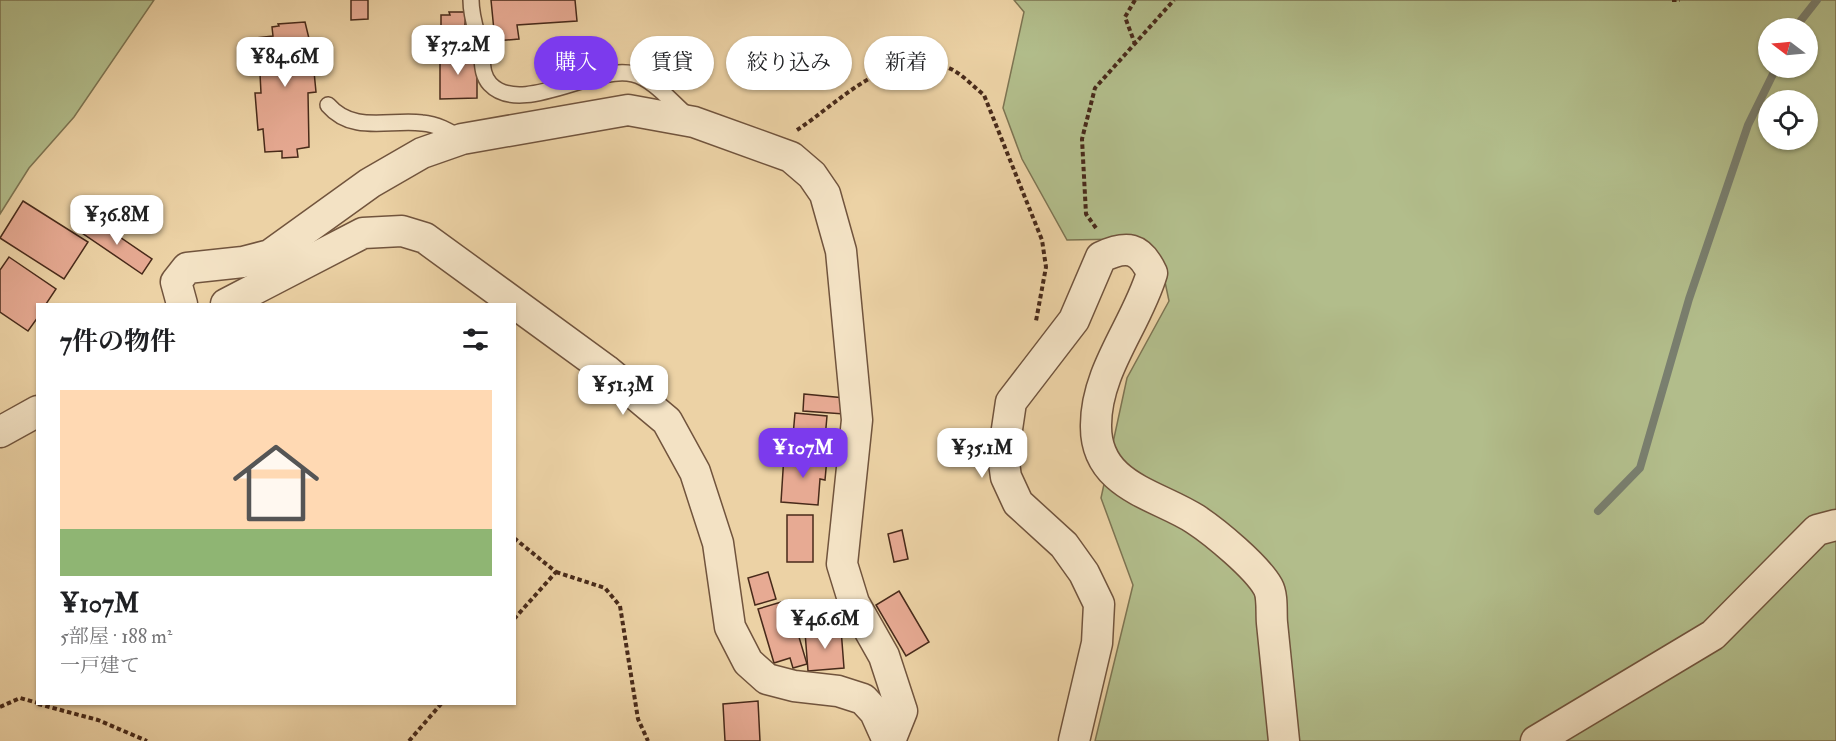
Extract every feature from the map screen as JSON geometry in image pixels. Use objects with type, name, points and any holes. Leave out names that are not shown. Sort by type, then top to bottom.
[{"type":"street","points":[[182,303],[176,282],[187,268],[243,262],[270,255],[370,183],[422,153],[462,139],[628,110],[694,122],[792,157],[812,175],[825,194],[841,250],[857,420],[842,564],[854,603],[884,656],[902,711],[889,741]]},
{"type":"street","points":[[228,303],[363,233],[402,231],[425,238],[514,303]]},
{"type":"street","points":[[1074,741],[1097,643],[1098,604],[1084,573],[1064,545],[1017,503],[1006,477],[1003,456],[1011,402],[1074,320],[1101,256],[1113,251],[1130,249],[1144,257],[1152,273],[1144,300],[1108,370],[1101,394],[1096,426],[1101,449],[1108,465],[1121,480],[1194,518],[1229,544],[1269,588],[1284,741]]},
{"type":"street","points":[[516,304],[606,370],[667,422],[694,472],[701,492],[718,543],[730,627],[748,663],[767,679],[794,686],[838,691],[863,699],[875,712],[889,741]]},
{"type":"street","points":[[0,432],[36,412]]},
{"type":"street","points":[[1536,741],[1713,635],[1817,530],[1836,525]]},
{"type":"lane","points":[[471,0],[472,24],[481,51],[484,74],[491,85],[504,92],[519,94],[559,88],[611,73],[633,74],[646,80],[694,122]]},
{"type":"lane","points":[[328,105],[337,116],[346,120],[365,124],[424,123],[444,128],[462,139]]},
{"type":"path","points":[[1135,0],[1125,17],[1135,44]]},
{"type":"path","points":[[1113,251],[1086,214],[1082,140],[1095,88],[1174,0]]},
{"type":"path","points":[[1672,0],[1680,0]]},
{"type":"path","points":[[763,148],[823,113],[870,77],[902,65],[931,63],[952,69],[984,95],[1042,240],[1046,267],[1035,326]]},
{"type":"path","points":[[516,540],[556,572],[605,588],[620,606],[639,719],[648,741]]},
{"type":"path","points":[[516,617],[556,572]]},
{"type":"path","points":[[0,707],[20,698],[36,702]]},
{"type":"path","points":[[45,705],[98,720],[147,741]]},
{"type":"path","points":[[409,741],[440,705]]},
{"type":"green space","points":[[0,0],[154,0],[74,117],[29,168],[0,214]]},
{"type":"green space","points":[[1014,0],[1836,0],[1836,741],[1095,741],[1133,585],[1101,498],[1127,378],[1169,301],[1160,258],[1124,239],[1067,240],[1022,159],[1003,108],[1024,12]]},
{"type":"building","points":[[351,0],[368,0],[368,19],[351,20]]},
{"type":"building","points":[[491,0],[575,0],[577,21],[517,25],[519,39],[495,41]]},
{"type":"building","points":[[449,12],[466,12],[463,49],[441,49],[441,15],[450,15]]},
{"type":"building","points":[[305,22],[312,51],[316,92],[308,93],[309,147],[297,149],[298,157],[282,158],[282,151],[265,152],[263,129],[258,130],[255,93],[261,93],[260,74],[257,74],[256,38],[273,36],[272,27],[279,26],[278,24]]},
{"type":"building","points":[[477,52],[477,98],[440,99],[440,53]]},
{"type":"building","points":[[23,201],[88,242],[64,279],[0,238]]},
{"type":"building","points":[[92,218],[152,259],[142,274],[82,233]]},
{"type":"building","points":[[9,257],[56,289],[47,303],[36,303],[36,320],[28,331],[0,312],[0,270]]},
{"type":"building","points":[[804,394],[845,398],[844,414],[803,411]]},
{"type":"building","points":[[795,413],[827,416],[824,450],[792,447]]},
{"type":"building","points":[[784,455],[827,458],[825,480],[820,479],[818,505],[781,502]]},
{"type":"building","points":[[787,515],[813,515],[813,562],[787,562]]},
{"type":"building","points":[[902,530],[908,559],[894,562],[888,534]]},
{"type":"building","points":[[768,572],[776,599],[755,605],[748,578]]},
{"type":"building","points":[[899,591],[929,642],[906,656],[876,605]]},
{"type":"building","points":[[788,600],[807,664],[793,668],[790,658],[774,663],[758,609]]},
{"type":"building","points":[[841,629],[844,668],[808,671],[805,632]]},
{"type":"building","points":[[758,701],[760,741],[725,741],[723,704]]},
{"type":"waterway","points":[[1803,18],[1817,0]]},
{"type":"waterway","points":[[1598,511],[1640,468],[1689,299],[1748,125],[1771,78]]}]
